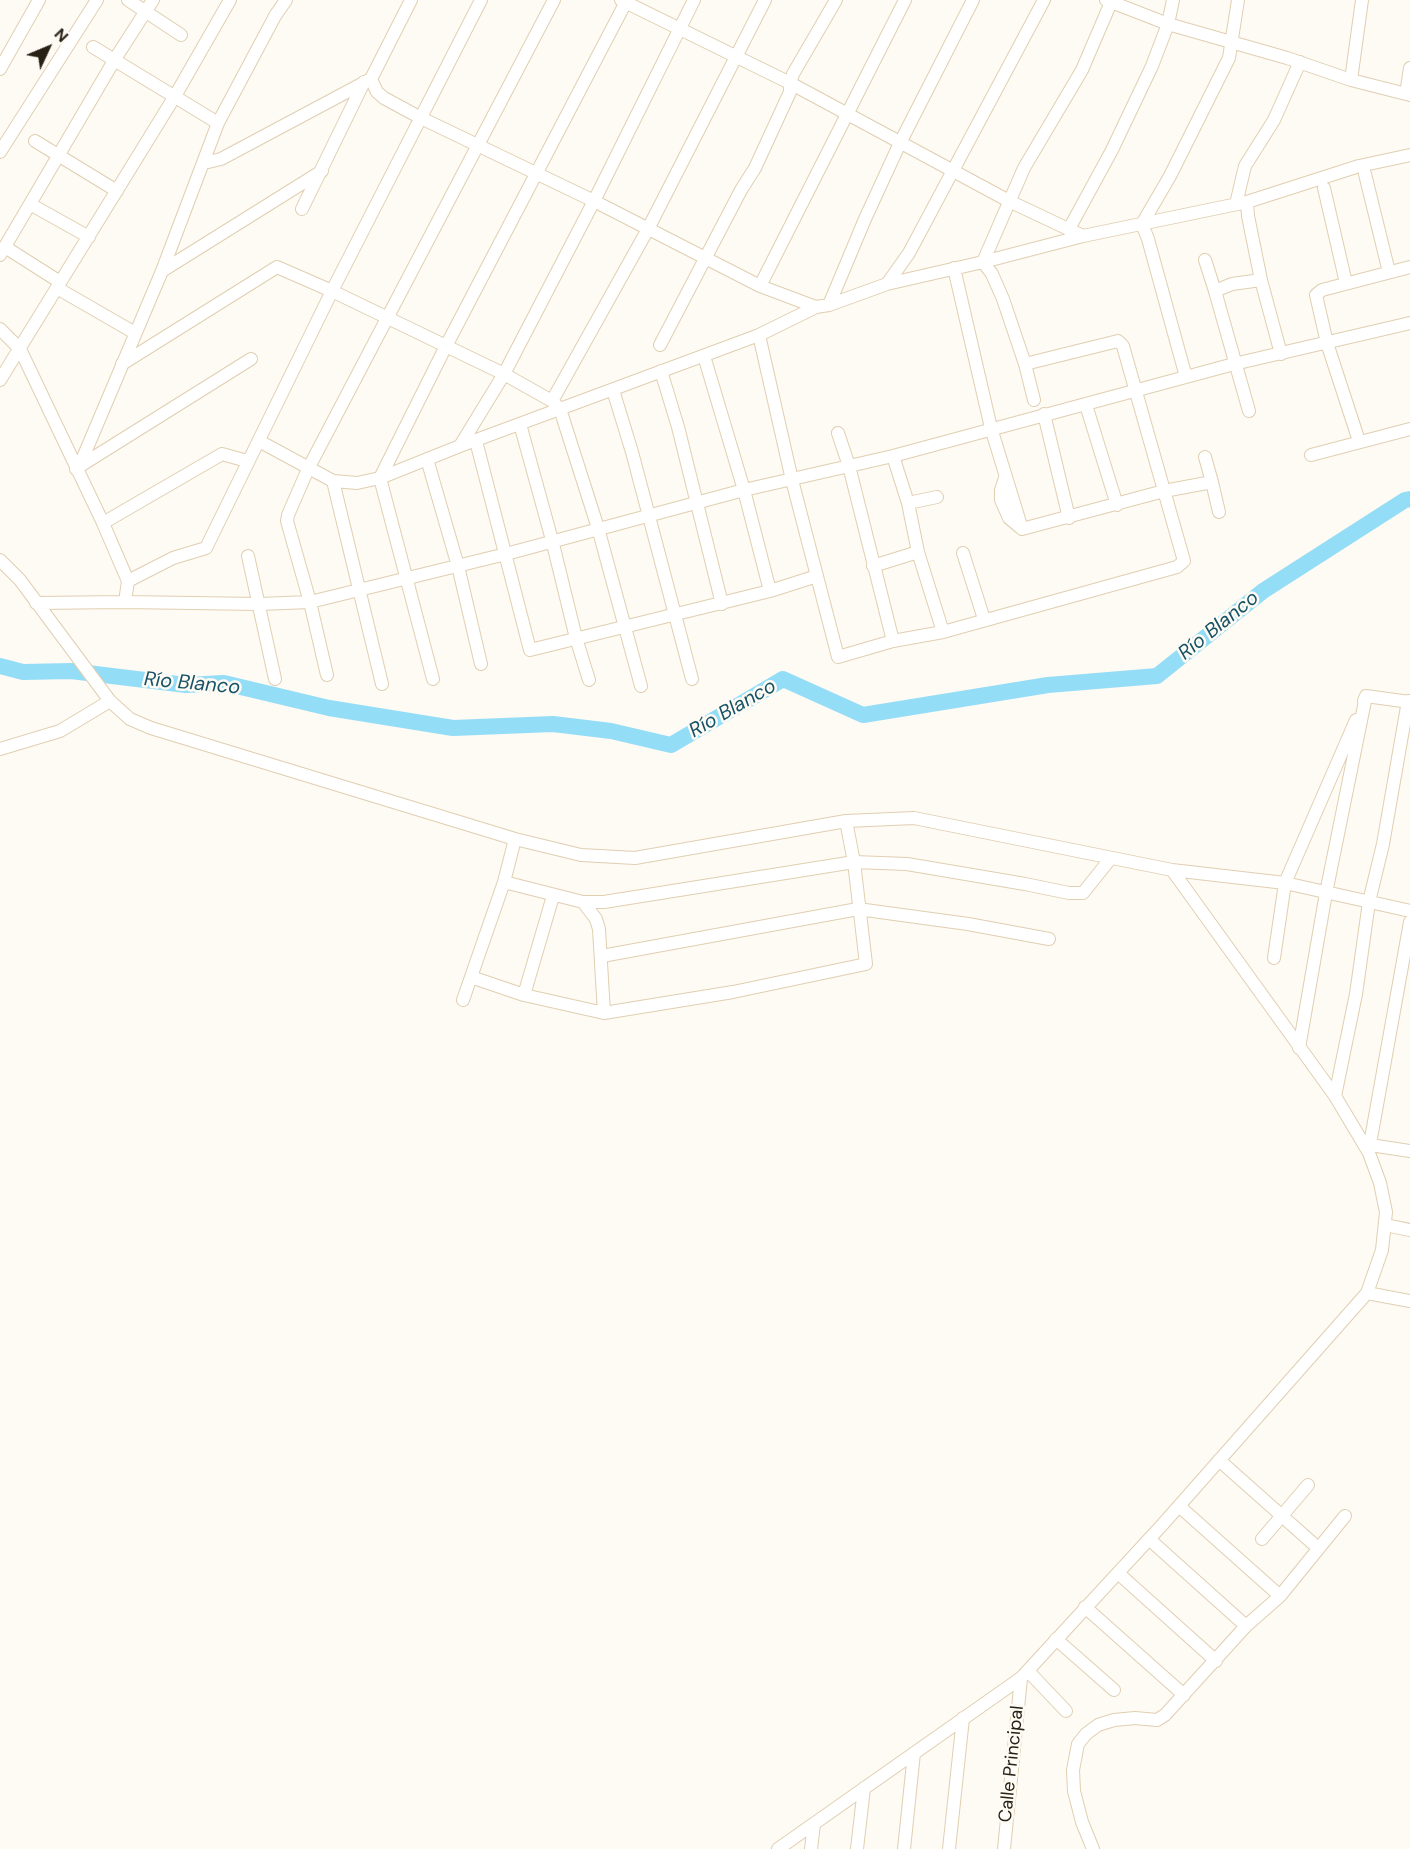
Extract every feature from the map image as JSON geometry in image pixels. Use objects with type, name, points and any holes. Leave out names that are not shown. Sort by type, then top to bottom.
[{"type":"street","points":[[0,69],[39,0]]},
{"type":"street","points":[[0,152],[97,0]]},
{"type":"street","points":[[128,0],[181,35]]},
{"type":"street","points":[[135,333],[2,251],[115,59],[153,0]]},
{"type":"street","points":[[0,380],[175,96],[230,0]]},
{"type":"street","points":[[77,468],[162,271],[218,123],[275,16],[286,0]]},
{"type":"street","points":[[302,209],[411,0]]},
{"type":"street","points":[[128,582],[173,558],[206,548],[332,291],[481,0]]},
{"type":"street","points":[[327,675],[310,602],[287,521],[288,515],[308,469],[554,0]]},
{"type":"street","points":[[460,446],[504,374],[594,201],[694,0]]},
{"type":"street","points":[[556,405],[765,0]]},
{"type":"street","points":[[660,345],[705,257],[755,168],[790,92],[790,82],[836,0]]},
{"type":"street","points":[[760,286],[905,0]]},
{"type":"street","points":[[829,305],[900,143],[973,0]]},
{"type":"street","points":[[887,284],[909,253],[1044,0]]},
{"type":"street","points":[[1069,229],[1112,150],[1152,66],[1168,24],[1173,0]]},
{"type":"street","points":[[1142,224],[1170,176],[1224,70],[1233,41],[1238,0]]},
{"type":"street","points":[[1351,80],[1362,0]]},
{"type":"street","points":[[433,679],[380,478],[624,1],[790,82],[1009,201],[1083,236]]},
{"type":"street","points":[[983,262],[1024,168],[1082,70],[1110,1],[1168,24],[1233,41],[1351,80],[1408,94],[1410,68]]},
{"type":"street","points":[[93,47],[218,123]]},
{"type":"street","points":[[1281,354],[1261,280],[1248,216],[1241,203],[1245,166],[1274,120],[1300,62]]},
{"type":"street","points":[[204,163],[221,159],[368,80]]},
{"type":"street","points":[[368,80],[384,98],[421,118],[594,201],[760,286],[816,307]]},
{"type":"street","points":[[35,141],[117,190]]},
{"type":"street","points":[[259,441],[333,481],[357,483],[380,478],[520,424],[556,405],[612,390],[759,335],[816,307],[829,305],[887,284],[1083,236],[1241,203],[1359,166],[1410,155]]},
{"type":"street","points":[[162,271],[322,171]]},
{"type":"street","points":[[1365,174],[1389,272]]},
{"type":"street","points":[[1323,188],[1346,283]]},
{"type":"street","points":[[30,204],[89,237]]},
{"type":"street","points":[[1142,224],[1186,377]]},
{"type":"street","points":[[1205,260],[1249,411]]},
{"type":"street","points":[[983,262],[992,274],[1003,299],[1025,364],[1034,400]]},
{"type":"street","points":[[901,265],[909,279]]},
{"type":"street","points":[[122,364],[277,267],[504,374],[556,405],[597,528],[641,686]]},
{"type":"street","points":[[1359,441],[1327,343],[1316,295],[1322,290],[1410,267]]},
{"type":"street","points":[[954,268],[991,428],[1022,529],[1164,491],[1212,482]]},
{"type":"street","points":[[1215,291],[1232,284],[1261,280]]},
{"type":"street","points":[[36,603],[260,604],[310,602],[506,554],[744,490],[893,456],[1234,364],[1410,323]]},
{"type":"street","points":[[0,329],[20,349],[103,523],[128,582],[125,602]]},
{"type":"street","points":[[759,335],[792,480],[838,657],[893,641],[943,632],[1177,567],[1184,561],[1123,346],[1118,341],[1025,364]]},
{"type":"street","points":[[704,356],[744,490],[770,591]]},
{"type":"street","points":[[77,468],[251,359]]},
{"type":"street","points":[[661,371],[678,427],[722,603]]},
{"type":"street","points":[[612,390],[650,516],[692,679]]},
{"type":"street","points":[[1086,405],[1117,505]]},
{"type":"street","points":[[1044,414],[1069,518]]},
{"type":"street","points":[[520,424],[589,680]]},
{"type":"street","points":[[1311,455],[1410,429]]},
{"type":"street","points":[[838,433],[849,466],[893,641]]},
{"type":"street","points":[[476,441],[530,650],[770,591],[817,576]]},
{"type":"street","points":[[103,523],[222,453],[247,461]]},
{"type":"street","points":[[893,456],[908,503],[918,552],[943,632]]},
{"type":"street","points":[[1205,457],[1218,512]]},
{"type":"street","points":[[427,459],[458,566],[482,664]]},
{"type":"street","points":[[333,481],[382,684]]},
{"type":"street","points":[[908,503],[937,498]]},
{"type":"street","points":[[873,566],[918,552]]},
{"type":"street","points":[[963,553],[984,619]]},
{"type":"street","points":[[248,556],[276,679]]},
{"type":"street","points":[[0,560],[20,580],[93,681],[129,719],[151,728],[515,839],[581,855],[635,858],[846,821],[914,818],[1172,870],[1285,884],[1410,911]]},
{"type":"street","points":[[1335,1096],[1356,994],[1369,902],[1383,844],[1409,702],[1366,696]]},
{"type":"street","points":[[1274,958],[1285,884],[1366,696]]},
{"type":"street","points":[[1299,1048],[1326,893],[1366,696]]},
{"type":"street","points":[[0,749],[60,731],[110,701]]},
{"type":"street","points":[[471,976],[524,994],[604,1013],[733,992],[866,964],[854,862],[846,821]]},
{"type":"street","points":[[464,1000],[504,882],[515,839]]},
{"type":"street","points":[[504,882],[553,896],[583,902],[604,902],[854,862],[907,864],[1069,893],[1083,893],[1111,858]]},
{"type":"street","points":[[778,1849],[1024,1674],[1179,1506],[1366,1293],[1382,1250],[1386,1212],[1380,1183],[1366,1144],[1335,1096],[1172,870]]},
{"type":"street","points":[[524,994],[553,896]]},
{"type":"street","points":[[583,902],[596,919],[599,929],[604,1013]]},
{"type":"street","points":[[602,956],[858,909],[968,924],[1049,939]]},
{"type":"street","points":[[1366,1144],[1410,922]]},
{"type":"street","points":[[1366,1144],[1410,1151]]},
{"type":"street","points":[[1385,1225],[1410,1230]]},
{"type":"street","points":[[1366,1293],[1410,1301]]},
{"type":"street","points":[[1219,1460],[1318,1548]]},
{"type":"street","points":[[1262,1539],[1308,1485]]},
{"type":"street","points":[[1179,1506],[1280,1596]]},
{"type":"street","points":[[1093,1849],[1082,1822],[1074,1791],[1073,1770],[1078,1744],[1098,1725],[1114,1720],[1135,1718],[1157,1720],[1165,1715],[1246,1626],[1280,1596],[1345,1516]]},
{"type":"street","points":[[1149,1539],[1246,1626]]},
{"type":"street","points":[[1118,1573],[1216,1661]]},
{"type":"street","points":[[1085,1607],[1184,1695]]},
{"type":"street","points":[[1056,1639],[1114,1690]]},
{"type":"street","points":[[1024,1674],[1066,1711]]},
{"type":"street","name":"Calle Principal","points":[[1004,1849],[1024,1674]]},
{"type":"street","points":[[949,1849],[963,1718]]},
{"type":"street","points":[[904,1849],[914,1753]]},
{"type":"street","points":[[857,1849],[864,1788]]},
{"type":"street","points":[[811,1849],[814,1824]]},
{"type":"waterway","name":"Río Blanco","points":[[0,666],[23,672],[71,671],[186,685],[224,683],[329,708],[453,728],[553,724],[611,731],[671,745],[783,679],[863,715],[1048,685],[1157,676],[1263,591],[1405,500],[1410,499]]}]
